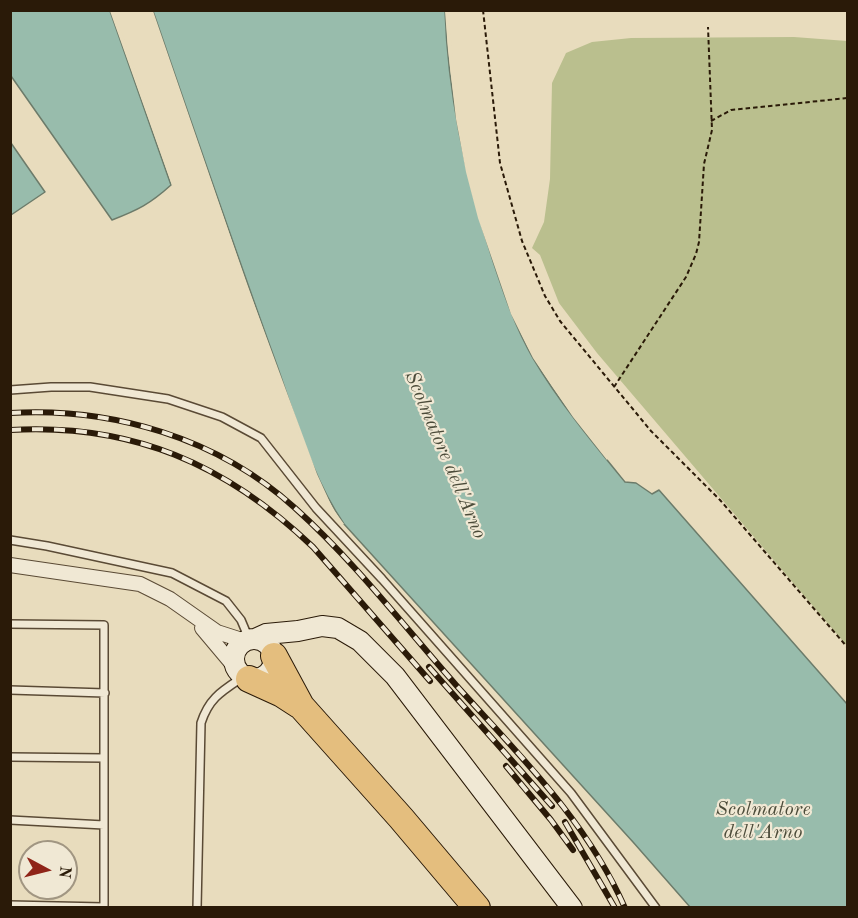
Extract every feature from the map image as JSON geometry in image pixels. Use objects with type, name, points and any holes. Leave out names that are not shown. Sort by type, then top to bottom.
[{"type":"highway","points":[[273,655],[301,706],[401,818],[477,908]]},
{"type":"highway","points":[[244,676],[275,690],[301,706]]},
{"type":"street","points":[[10,565],[140,584],[170,599],[193,617],[222,634],[267,643],[274,663],[267,674],[256,679],[244,676],[193,617]]},
{"type":"street","points":[[244,676],[234,661],[234,655],[240,644],[266,634],[322,626],[338,628],[360,641],[395,676],[572,908]]},
{"type":"street","points":[[273,655],[285,647],[298,631]]},
{"type":"lane","points":[[10,390],[90,387],[168,399],[222,417],[261,438],[316,508],[382,579],[571,793],[656,908]]},
{"type":"lane","points":[[10,540],[172,573],[226,601],[241,620],[250,640]]},
{"type":"lane","points":[[10,624],[104,625],[105,693],[104,907],[10,905]]},
{"type":"lane","points":[[197,908],[201,723],[206,707],[217,694],[244,676]]},
{"type":"lane","points":[[10,690],[105,693]]},
{"type":"lane","points":[[10,757],[105,758]]},
{"type":"lane","points":[[10,820],[104,825]]},
{"type":"path","points":[[483,10],[500,163],[522,241],[545,296],[560,321],[651,431],[720,500],[848,648]]},
{"type":"path","points":[[614,387],[686,277],[696,254],[699,242],[704,164],[712,130],[708,27]]},
{"type":"path","points":[[711,121],[731,110],[848,98]]},
{"type":"shaded area","points":[[794,37],[847,41],[847,646],[597,353],[559,303],[540,255],[532,248],[544,222],[550,179],[552,83],[566,53],[592,42],[631,38]]},
{"type":"water","points":[[10,11],[110,11],[171,185],[157,197],[112,220],[11,76]]},
{"type":"water","name":"Scolmatore dell'Arno","points":[[153,11],[445,11],[454,106],[467,169],[483,230],[506,298],[533,358],[565,406],[625,482],[636,483],[652,494],[659,490],[847,704],[847,907],[690,907],[344,524],[322,486],[305,445]]},
{"type":"water","points":[[11,143],[45,192],[10,215]]},
{"type":"pier","points":[[114,10],[174,184],[173,188],[110,11]]},
{"type":"pier","points":[[150,10],[153,11],[246,282],[317,474],[333,509],[344,524],[341,525],[331,510],[314,475],[244,282]]},
{"type":"pier","points":[[448,10],[459,119],[469,171],[481,217],[514,313],[535,356],[575,415],[609,457],[607,460],[573,417],[533,358],[511,314],[478,218],[466,172],[456,119],[448,50],[445,11]]},
{"type":"railway","points":[[10,413],[49,412],[87,415],[162,432],[232,463],[265,484],[295,508],[317,528],[378,594],[550,790],[591,846],[625,908]]},
{"type":"railway","points":[[10,430],[54,430],[97,434],[137,442],[175,455],[211,472],[246,493],[280,518],[313,547],[430,681]]},
{"type":"railway","points":[[429,667],[552,806]]},
{"type":"railway","points":[[506,766],[573,850]]},
{"type":"railway","points":[[565,822],[615,908]]}]
